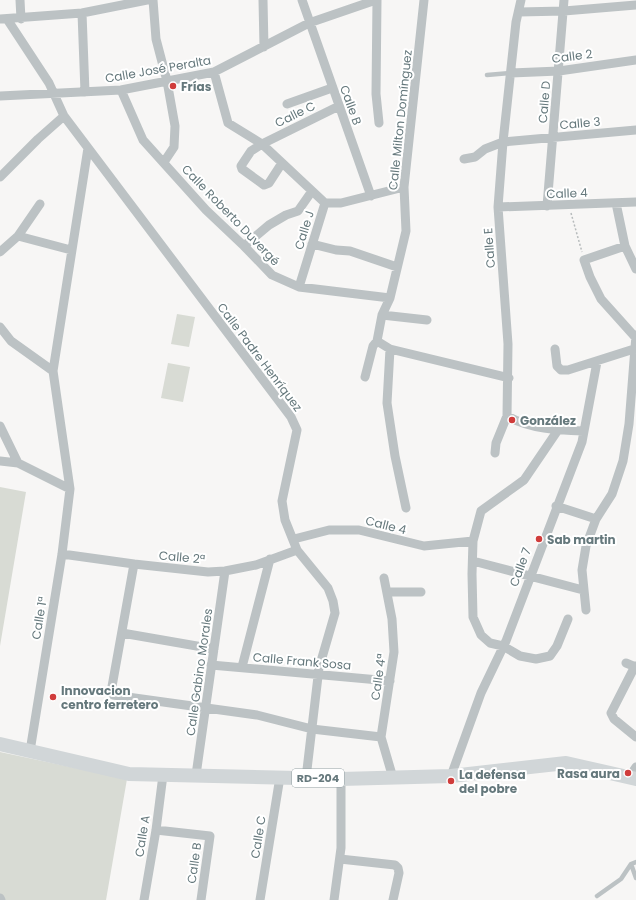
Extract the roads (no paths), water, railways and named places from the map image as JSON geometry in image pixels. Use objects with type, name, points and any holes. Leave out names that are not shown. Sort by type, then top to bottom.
[{"type":"main road","name":"RD-204","points":[[0,744],[129,774],[342,779],[393,778],[495,773],[566,763],[634,774]]},
{"type":"street","points":[[20,0],[21,19]]},
{"type":"street","points":[[3,19],[21,19],[82,13],[147,0]]},
{"type":"street","points":[[153,0],[156,40],[167,81],[175,126],[174,147],[164,162]]},
{"type":"street","points":[[263,0],[264,47]]},
{"type":"street","name":"Calle B","points":[[302,0],[371,196]]},
{"type":"street","points":[[377,0],[376,94],[379,122]]},
{"type":"street","name":"Calle José Peralta","points":[[0,96],[121,90],[214,72],[309,22],[377,0]]},
{"type":"street","name":"Calle Milton Domínguez","points":[[365,377],[373,346],[377,341],[382,316],[390,298],[406,231],[404,187],[424,0]]},
{"type":"street","name":"Calle E","points":[[494,453],[496,443],[507,416],[509,378],[508,344],[498,207],[503,142],[521,0]]},
{"type":"street","name":"Calle D","points":[[546,206],[564,0]]},
{"type":"street","points":[[519,12],[564,11],[636,5]]},
{"type":"street","points":[[82,13],[86,92]]},
{"type":"street","name":"Calle Padre Henríquez","points":[[3,19],[49,84],[64,116],[291,417],[297,430],[282,501],[285,520],[294,539],[297,550],[311,565],[328,588],[333,601],[335,613],[318,674],[306,778]]},
{"type":"street","name":"Calle 2","points":[[511,73],[559,71],[636,60]]},
{"type":"street","points":[[214,72],[228,123],[262,144],[325,203],[341,203],[404,187]]},
{"type":"street","points":[[287,104],[332,88]]},
{"type":"street","name":"Calle Roberto Duvergé","points":[[121,90],[143,140],[206,210],[244,246],[272,276],[299,288],[390,298]]},
{"type":"street","name":"Calle C","points":[[282,163],[267,185],[264,186],[242,169],[243,163],[251,151],[262,144],[339,106]]},
{"type":"street","points":[[0,177],[38,139],[64,116]]},
{"type":"street","name":"Calle 3","points":[[464,159],[475,157],[485,149],[503,142],[636,130]]},
{"type":"street","name":"Calle 1ª","points":[[30,751],[62,554],[70,489],[53,371],[88,148]]},
{"type":"street","points":[[244,246],[269,225],[286,215],[298,211],[312,191]]},
{"type":"street","name":"Calle 4","points":[[498,207],[636,202]]},
{"type":"street","name":"Calle J","points":[[299,288],[325,203]]},
{"type":"street","points":[[616,203],[625,246],[636,270]]},
{"type":"street","points":[[0,252],[18,236],[40,204]]},
{"type":"street","points":[[18,236],[71,250]]},
{"type":"street","points":[[312,244],[336,250],[350,251],[397,267]]},
{"type":"street","points":[[586,610],[582,570],[586,546],[596,519],[612,494],[623,461],[629,424],[636,337],[601,299],[590,277],[584,260],[625,246]]},
{"type":"street","points":[[382,316],[427,320]]},
{"type":"street","points":[[0,327],[11,341],[53,371]]},
{"type":"street","points":[[377,341],[390,349],[509,378]]},
{"type":"street","points":[[390,349],[388,402],[395,456],[406,508]]},
{"type":"street","points":[[555,349],[557,366],[561,370],[568,370],[634,349]]},
{"type":"street","name":"Calle 7","points":[[451,776],[481,693],[503,646],[582,442],[597,362]]},
{"type":"street","points":[[507,416],[522,422],[558,430],[584,431]]},
{"type":"street","points":[[0,426],[18,464]]},
{"type":"street","points":[[558,430],[524,480],[481,511],[473,541],[473,617],[481,635],[490,643],[503,646],[526,657],[536,659],[550,656],[558,646],[568,619]]},
{"type":"street","points":[[0,461],[18,464],[70,489]]},
{"type":"street","points":[[556,506],[596,519]]},
{"type":"street","name":"Calle 4","points":[[294,539],[329,530],[359,530],[424,546],[473,541]]},
{"type":"street","name":"Calle 2ª","points":[[62,554],[208,572],[225,571],[256,565],[297,550]]},
{"type":"street","points":[[242,667],[270,559]]},
{"type":"street","points":[[473,561],[583,590]]},
{"type":"street","points":[[134,564],[112,694],[207,709],[257,715],[312,728],[381,737]]},
{"type":"street","name":"Calle Gabino Morales","points":[[196,775],[207,709],[211,665],[225,571]]},
{"type":"street","name":"Calle 4ª","points":[[384,578],[392,619],[394,652],[381,737],[393,778]]},
{"type":"street","points":[[387,592],[421,592]]},
{"type":"street","points":[[122,633],[214,649]]},
{"type":"street","name":"Calle Frank Sosa","points":[[211,665],[390,681]]},
{"type":"street","points":[[633,665],[611,713],[614,719],[636,737]]},
{"type":"street","name":"Calle A","points":[[144,900],[156,830],[163,774]]},
{"type":"street","name":"Calle C","points":[[260,900],[280,778]]},
{"type":"street","points":[[334,900],[340,859],[342,779]]},
{"type":"street","name":"Calle B","points":[[156,830],[210,836],[201,900]]},
{"type":"street","points":[[340,859],[395,865],[398,868],[399,873],[393,900]]},
{"type":"lane","points":[[487,75],[511,73]]},
{"type":"lane","points":[[634,863],[636,878]]},
{"type":"lane","points":[[597,896],[622,879],[634,863]]},
{"type":"place","name":"Frías","points":[[173,86]]},
{"type":"place","name":"González","points":[[512,420]]},
{"type":"place","name":"Sab martin","points":[[539,539]]},
{"type":"place","name":"Innovacion centro ferretero","points":[[53,697]]},
{"type":"place","name":"Rasa aura","points":[[628,773]]},
{"type":"place","name":"La defensa del pobre","points":[[451,781]]}]
